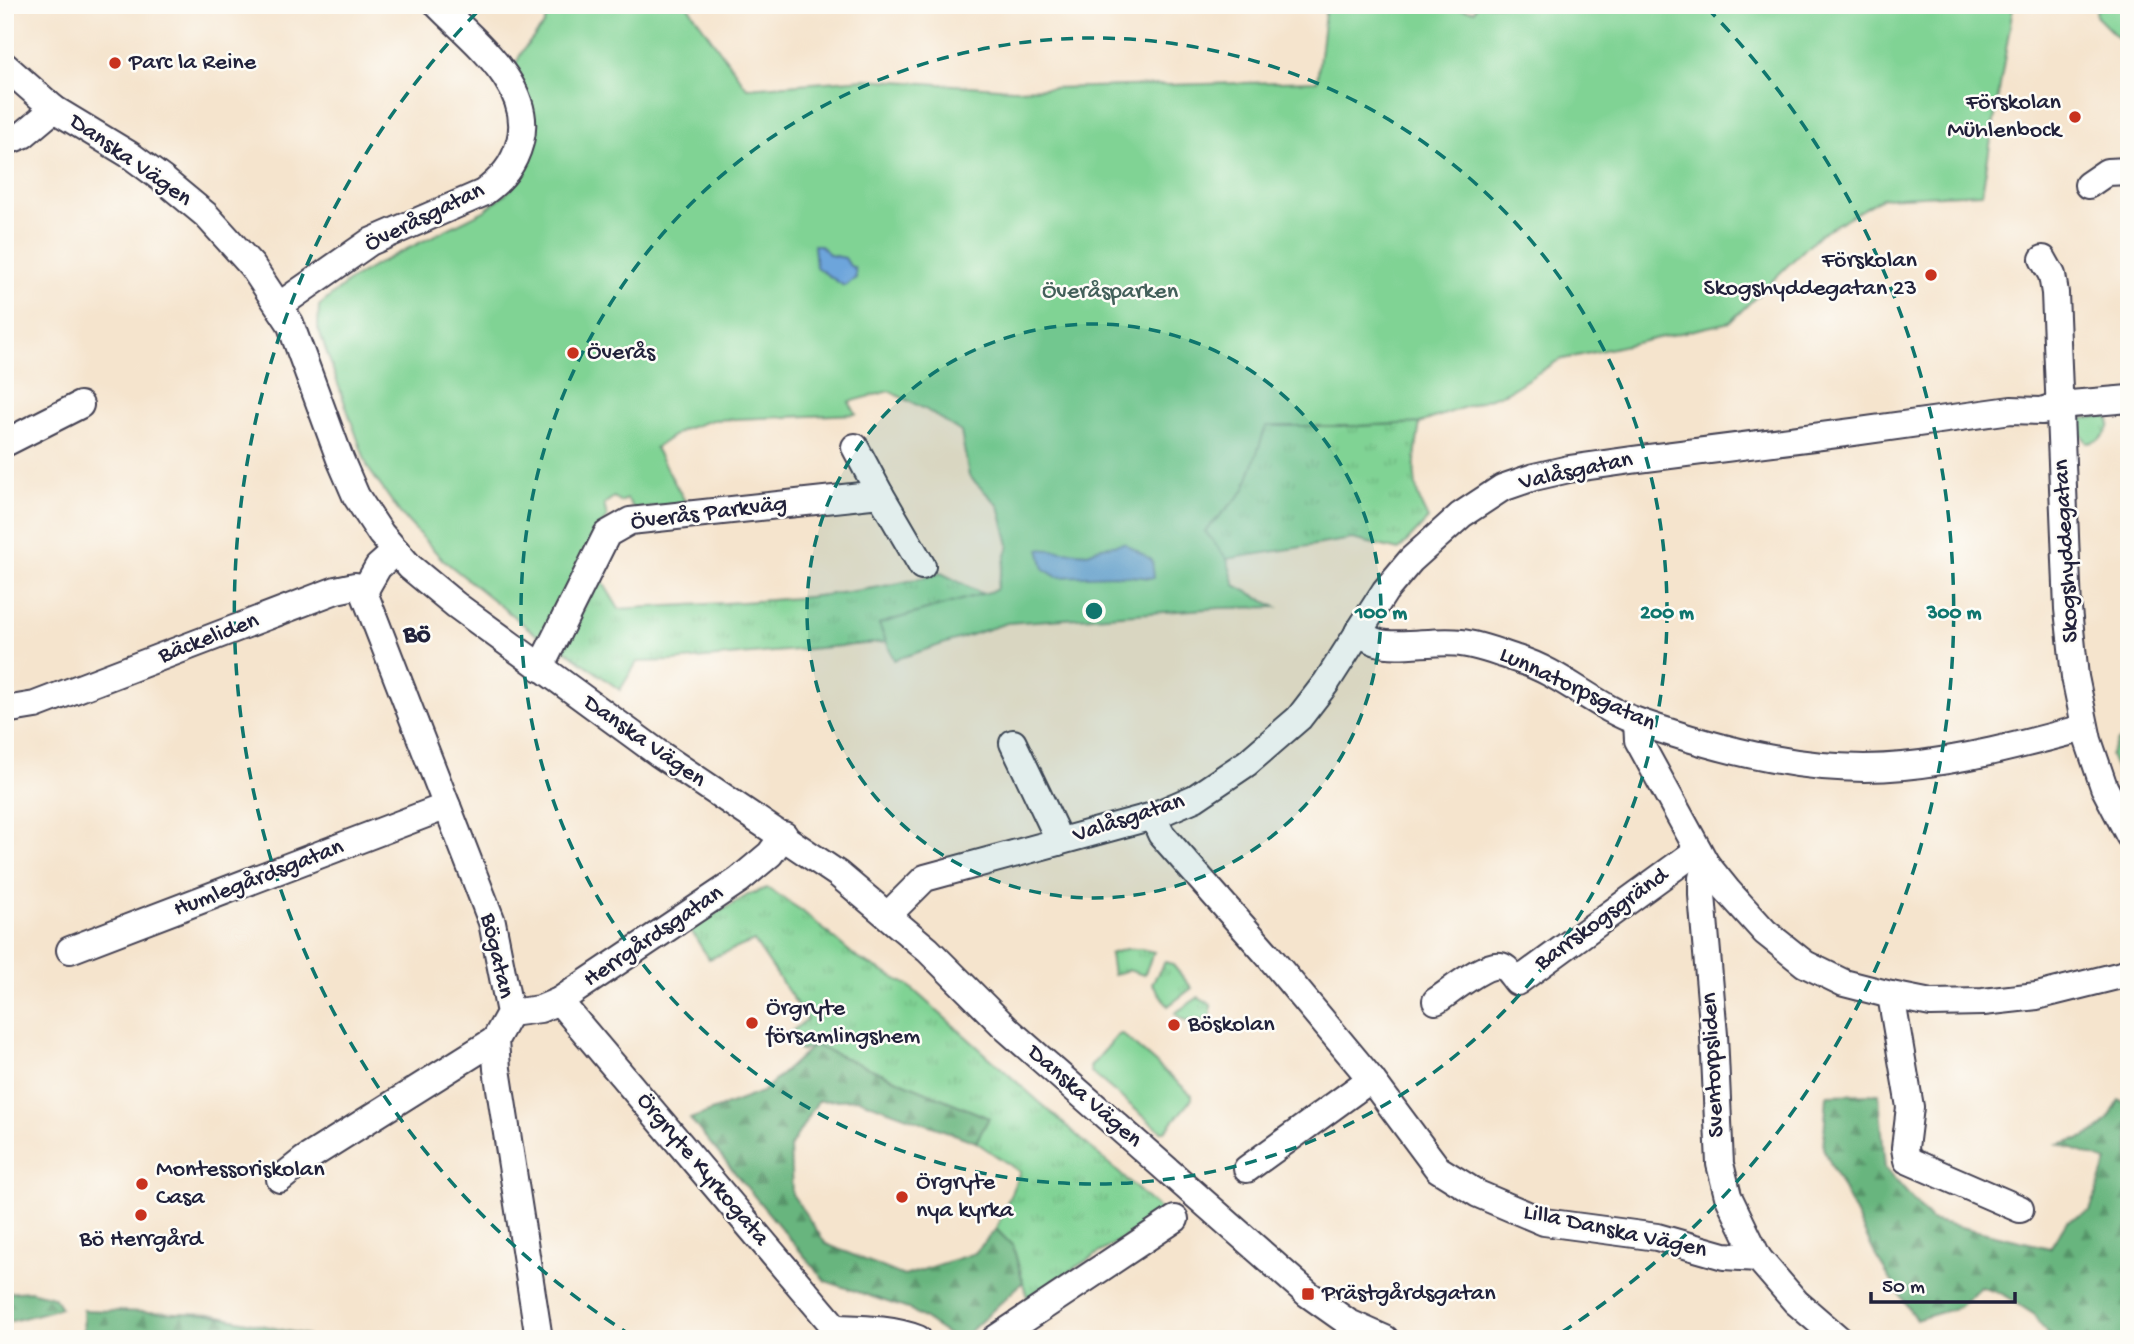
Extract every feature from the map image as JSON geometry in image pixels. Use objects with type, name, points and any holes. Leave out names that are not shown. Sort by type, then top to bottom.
[{"type":"street","name":"Överåsgatan","points":[[280,305],[370,242],[483,192],[498,181],[516,156],[522,128],[515,92],[498,67],[438,5]]},
{"type":"street","name":"Danska Vägen","points":[[5,66],[54,108],[137,160],[192,202],[252,266],[280,305],[304,356],[340,459],[356,496],[381,534],[417,573],[540,668],[658,753],[784,835],[838,874],[928,950],[1007,1029],[1308,1294],[1349,1323],[1385,1339]]},
{"type":"street","points":[[5,142],[23,135],[54,108]]},
{"type":"street","points":[[2088,185],[2107,172],[2129,171]]},
{"type":"street","name":"Skogshyddegatan","points":[[2043,259],[2053,275],[2055,293],[2068,609],[2075,677],[2084,728],[2105,787],[2129,835]]},
{"type":"street","name":"Valåsgatan","points":[[888,915],[925,878],[1153,816],[1195,798],[1273,742],[1299,718],[1326,683],[1385,591],[1411,560],[1441,530],[1502,488],[1569,469],[2011,410],[2042,411],[2059,405],[2129,399]]},
{"type":"street","points":[[5,443],[80,405]]},
{"type":"street","points":[[855,447],[922,566]]},
{"type":"street","name":"Överås Parkväg","points":[[540,668],[607,534],[618,526],[655,517],[880,494]]},
{"type":"street","points":[[366,588],[372,575],[396,551]]},
{"type":"street","name":"Bäckeliden","points":[[5,710],[35,705],[336,590],[355,586],[366,588]]},
{"type":"street","name":"Bögatan","points":[[366,588],[365,595],[492,922],[510,1013],[495,1040]]},
{"type":"street","name":"Lunnatorpsgatan","points":[[1358,632],[1376,642],[1387,644],[1433,641],[1464,643],[1522,660],[1610,710],[1637,722],[1727,749],[1776,760],[1862,767],[1900,767],[1992,753],[2084,728]]},
{"type":"street","points":[[1637,722],[1638,740],[1702,857],[1763,930],[1805,964],[1843,983],[1931,1003],[1983,1002],[2037,996],[2129,973]]},
{"type":"street","points":[[1013,743],[1058,842]]},
{"type":"street","name":"Humlegårdsgatan","points":[[70,950],[447,806]]},
{"type":"street","name":"Lilla Danska Vägen","points":[[1153,816],[1161,835],[1249,933],[1371,1079],[1438,1169],[1478,1194],[1544,1222],[1657,1237],[1724,1256],[1758,1258]]},
{"type":"street","name":"Herrgårdsgatan","points":[[510,1013],[540,1009],[559,1001],[739,880],[770,854],[784,835]]},
{"type":"street","name":"Barrskogsgränd","points":[[1436,1002],[1486,967],[1497,965],[1505,968],[1517,982],[1702,857]]},
{"type":"street","name":"Sventorpsliden","points":[[1702,857],[1702,895],[1714,1035],[1717,1148],[1728,1196],[1758,1258]]},
{"type":"street","points":[[1891,995],[1910,1107],[1905,1148],[1907,1160],[2020,1209]]},
{"type":"street","name":"Örgryte Kyrkogata","points":[[559,1001],[663,1123],[683,1151],[841,1333]]},
{"type":"street","points":[[280,1179],[304,1160],[495,1040],[497,1069],[539,1339]]},
{"type":"street","points":[[1247,1169],[1371,1079]]},
{"type":"street","points":[[995,1339],[1175,1219]]},
{"type":"street","points":[[1758,1258],[1796,1303],[1839,1339]]},
{"type":"street","points":[[841,1333],[875,1329],[918,1339]]},
{"type":"green space","name":"Överåsparken","points":[[551,5],[687,5],[747,88],[865,79],[1013,89],[1317,81],[1326,5],[1436,5],[1474,11],[1477,5],[2010,5],[2013,8],[1982,193],[1882,198],[1820,234],[1730,322],[1559,360],[1507,392],[1420,423],[1266,426],[1244,491],[1205,531],[1227,559],[1235,585],[1276,607],[1220,608],[1007,623],[894,660],[879,624],[996,590],[1009,545],[999,506],[969,476],[961,432],[925,409],[889,391],[849,402],[856,414],[712,420],[682,430],[655,448],[686,503],[635,510],[627,499],[620,502],[614,497],[604,504],[607,517],[594,537],[546,639],[538,636],[442,559],[400,513],[368,468],[318,328],[319,306],[349,281],[381,262],[484,211],[511,189],[521,170],[508,78],[523,50],[544,25]],"holes":[[[1039,550],[1089,553],[1153,578],[1115,575]]]},
{"type":"green space","points":[[2097,5],[2129,5],[2129,57],[2120,40],[2096,16]]},
{"type":"green space","points":[[2108,416],[2109,426],[2105,434],[2087,443],[2076,426],[2079,419]]},
{"type":"green space","points":[[1420,423],[1415,472],[1418,495],[1428,519],[1399,550],[1352,539],[1227,559],[1205,531],[1244,491],[1266,426]]},
{"type":"green space","points":[[941,573],[983,594],[879,624],[886,642],[637,662],[620,690],[564,649],[599,576],[619,609],[822,595],[902,583]]},
{"type":"green space","points":[[2129,737],[2129,803],[2110,755],[2117,741]]},
{"type":"green space","points":[[767,888],[801,910],[857,958],[908,985],[1164,1213],[1027,1297],[1013,1247],[996,1229],[1020,1172],[976,1142],[988,1118],[814,1045],[800,1051],[786,1036],[807,1019],[754,941],[709,959],[690,929],[750,894]]},
{"type":"green space","points":[[1125,949],[1154,952],[1144,975],[1128,970],[1113,975],[1110,954]]},
{"type":"green space","points":[[1165,962],[1172,964],[1192,988],[1168,1006],[1152,983]]},
{"type":"green space","points":[[1199,997],[1211,1005],[1211,1017],[1192,1022],[1183,1020],[1175,1013]]},
{"type":"green space","points":[[1122,1034],[1192,1095],[1192,1099],[1165,1131],[1161,1131],[1091,1072],[1090,1067],[1118,1035]]},
{"type":"green space","points":[[814,1045],[989,1118],[976,1142],[858,1099],[818,1101],[790,1147],[792,1194],[826,1244],[904,1276],[975,1253],[996,1229],[1013,1246],[1023,1282],[962,1339],[955,1339],[911,1310],[825,1281],[690,1119],[762,1092]]},
{"type":"green space","points":[[1879,1094],[1885,1168],[1931,1220],[2050,1248],[2067,1221],[2090,1211],[2107,1161],[2058,1144],[2096,1132],[2119,1100],[2129,1104],[2129,1339],[2050,1339],[2035,1315],[2002,1294],[1980,1287],[1959,1307],[1916,1320],[1877,1258],[1823,1148],[1827,1095]]},
{"type":"green space","points":[[30,1291],[54,1297],[61,1308],[5,1323],[5,1293]]},
{"type":"green space","points":[[83,1310],[210,1314],[307,1335],[308,1339],[84,1339]]},
{"type":"water","points":[[814,245],[820,245],[830,255],[845,258],[850,266],[855,268],[856,278],[844,286],[816,267]]},
{"type":"water","points":[[1124,543],[1152,560],[1154,578],[1115,575],[1057,577],[1044,569],[1039,549],[1088,553]]},
{"type":"place","name":"Parc la Reine","points":[[115,63]]},
{"type":"place","name":"Förskolan Mühlenbock","points":[[2075,117]]},
{"type":"place","name":"Förskolan Skogshyddegatan 23","points":[[1931,275]]},
{"type":"place","name":"Överås","points":[[573,353]]},
{"type":"place","name":"Örgryte församlingshem","points":[[752,1023]]},
{"type":"place","name":"Böskolan","points":[[1174,1025]]},
{"type":"place","name":"Montessoriskolan Casa","points":[[142,1184]]},
{"type":"place","name":"Örgryte nya kyrka","points":[[902,1197]]},
{"type":"place","name":"Bö Herrgård","points":[[141,1215]]},
{"type":"place","name":"Prästgårdsgatan","points":[[1308,1294]]},
{"type":"district","name":"Bö","points":[[417,636]]}]
